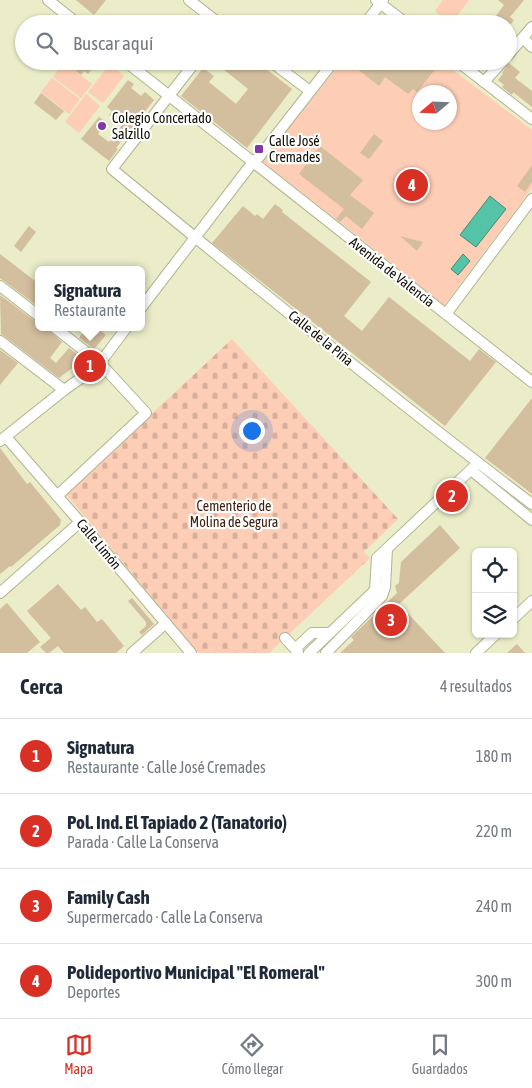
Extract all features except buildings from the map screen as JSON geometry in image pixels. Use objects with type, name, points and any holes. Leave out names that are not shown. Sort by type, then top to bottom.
[{"type":"street","points":[[48,0],[67,15]]},
{"type":"street","points":[[189,0],[208,15]]},
{"type":"street","points":[[371,15],[380,1],[396,15]]},
{"type":"street","points":[[517,45],[532,27]]},
{"type":"street","points":[[523,38],[532,47]]},
{"type":"street","name":"Avenida de Valencia","points":[[136,70],[532,382]]},
{"type":"street","points":[[169,96],[189,70]]},
{"type":"street","points":[[282,70],[310,91]]},
{"type":"street","points":[[145,303],[253,162],[327,70]]},
{"type":"street","points":[[469,70],[532,119]]},
{"type":"street","points":[[484,82],[495,70]]},
{"type":"street","name":"Calle de la Piña","points":[[169,96],[112,170],[474,467],[532,504]]},
{"type":"street","points":[[446,314],[532,199]]},
{"type":"street","points":[[0,286],[35,313]]},
{"type":"street","points":[[57,496],[146,413],[100,363],[59,331]]},
{"type":"street","points":[[3,439],[64,390],[97,367],[124,331]]},
{"type":"street","points":[[0,341],[64,390]]},
{"type":"street","name":"Calle Limón","points":[[3,439],[80,522],[191,653]]},
{"type":"street","points":[[309,653],[375,590],[377,558],[474,467],[532,520]]},
{"type":"street","points":[[0,593],[80,522]]},
{"type":"street","points":[[326,653],[382,596],[385,587],[387,549]]},
{"type":"street","points":[[517,615],[532,601]]},
{"type":"street","points":[[132,653],[166,623]]},
{"type":"street","points":[[285,638],[297,651],[312,633],[330,633]]},
{"type":"street","points":[[476,653],[492,638]]},
{"type":"green space","points":[[443,0],[469,0],[458,15],[440,15],[435,11]]},
{"type":"green space","points":[[58,70],[74,70],[92,84],[81,98],[53,77]]},
{"type":"green space","points":[[105,70],[117,70],[124,76],[103,103],[88,92]]},
{"type":"green space","points":[[336,70],[453,70],[532,130],[532,188],[444,306],[261,161]]},
{"type":"green space","points":[[52,78],[80,99],[69,114],[41,92]]},
{"type":"green space","points":[[86,94],[100,106],[79,133],[65,122]]},
{"type":"green space","name":"Cementerio de Molina de Segura","points":[[232,339],[398,519],[364,552],[370,558],[269,653],[198,653],[66,494]]},
{"type":"water","points":[[490,196],[506,209],[476,247],[460,235]]},
{"type":"water","points":[[463,254],[470,261],[458,275],[451,269]]},
{"type":"place","name":"Colegio Concertado Salzillo","points":[[102,126]]},
{"type":"place","name":"Calle José Cremades","points":[[259,149]]},
{"type":"place","name":"Polideportivo Municipal \"El Romeral\"","points":[[412,185]]},
{"type":"place","name":"Signatura","points":[[90,366]]},
{"type":"place","name":"Pol. Ind. El Tapiado 2 (Tanatorio)","points":[[452,496]]},
{"type":"place","name":"Family Cash","points":[[391,620]]}]
